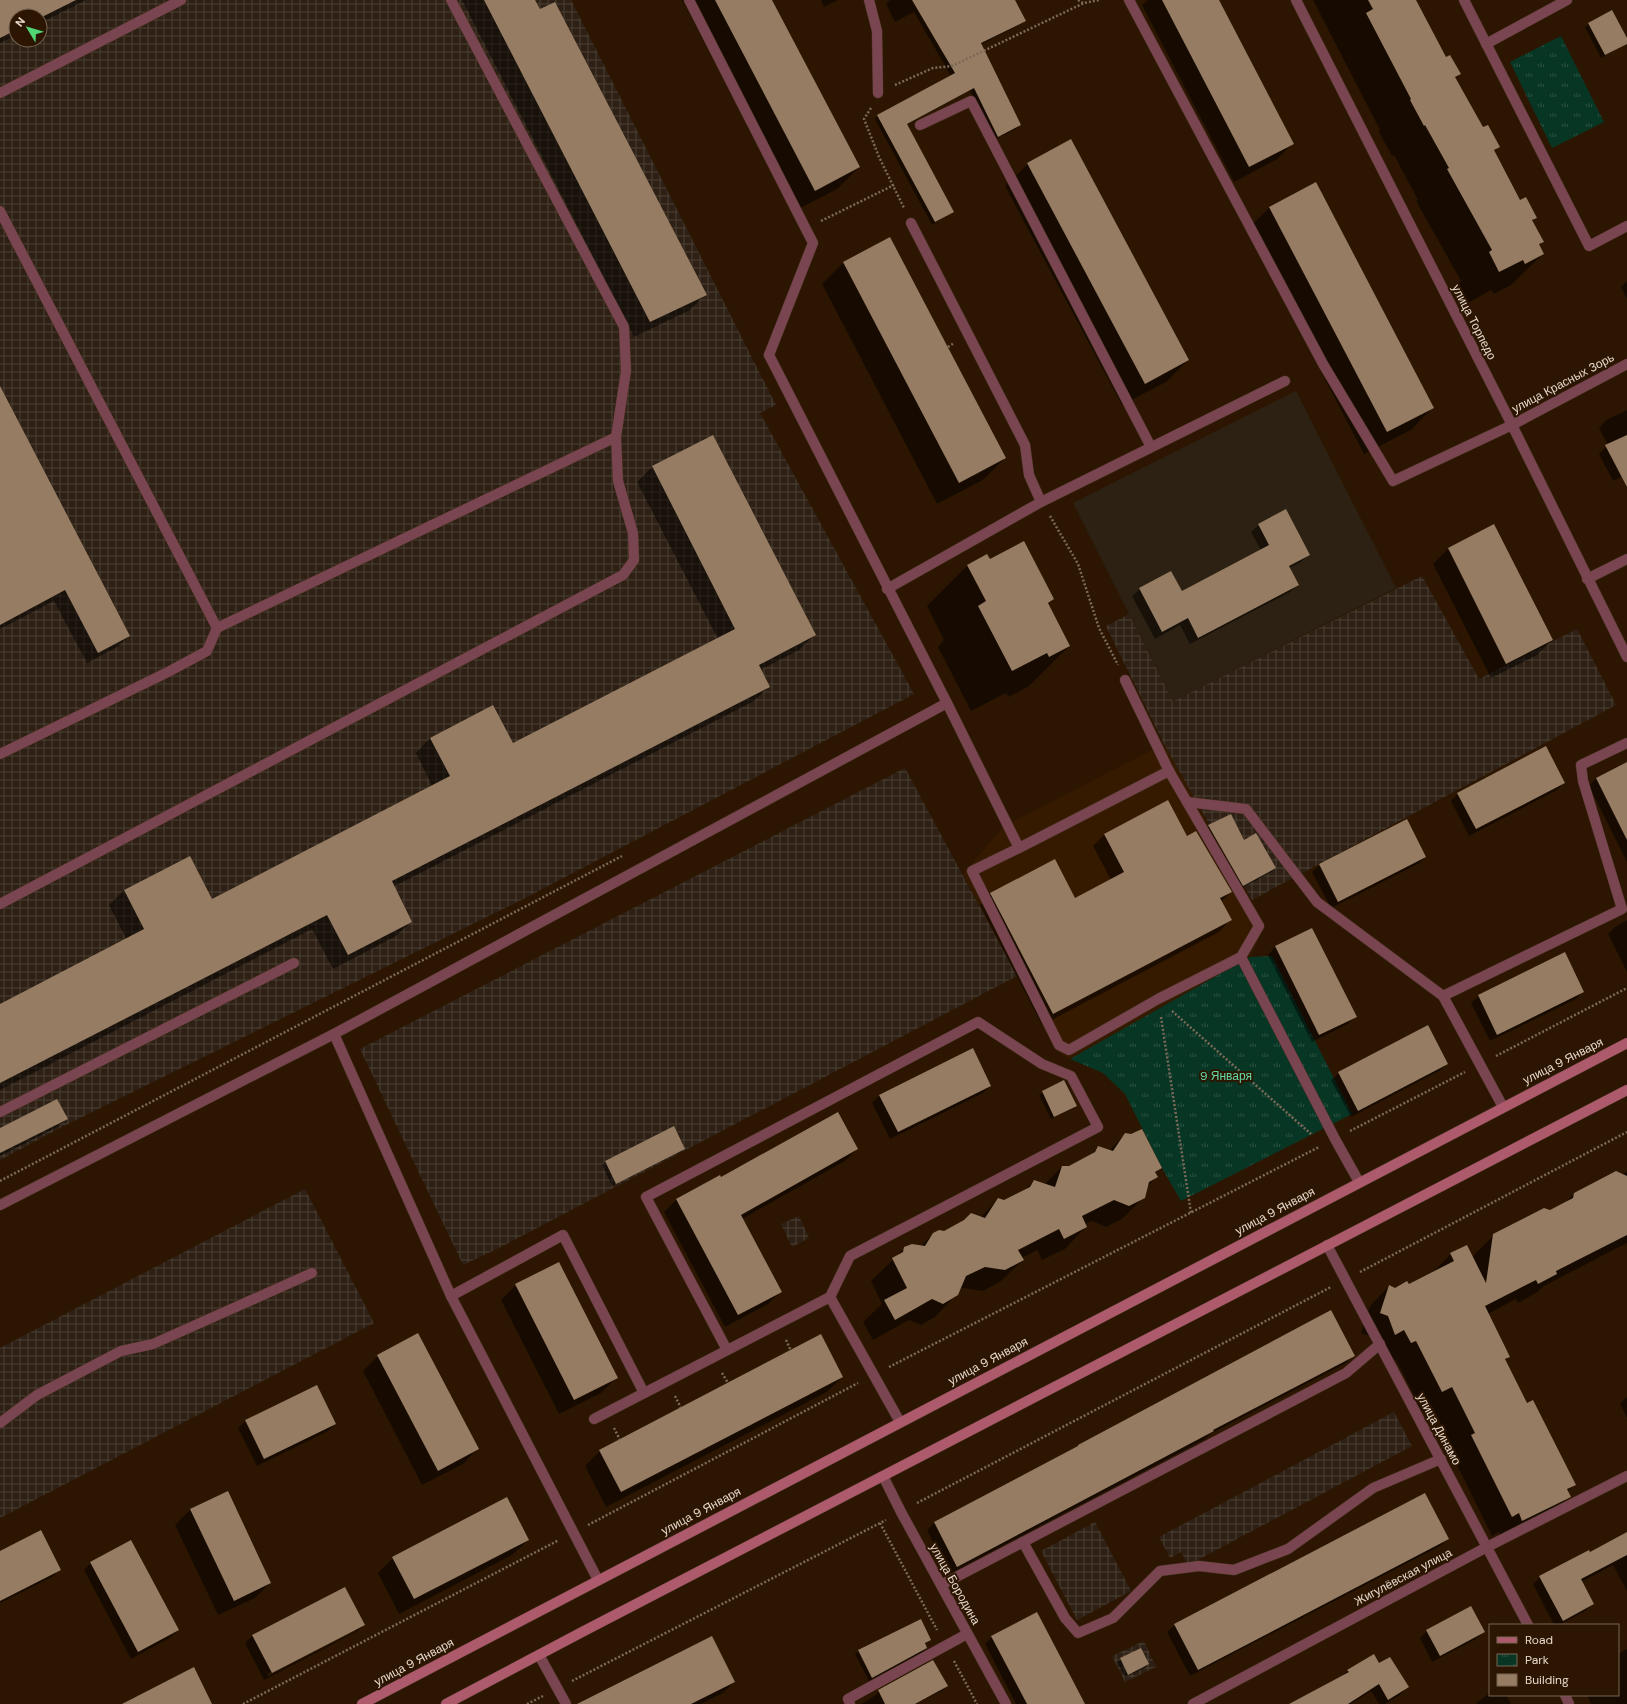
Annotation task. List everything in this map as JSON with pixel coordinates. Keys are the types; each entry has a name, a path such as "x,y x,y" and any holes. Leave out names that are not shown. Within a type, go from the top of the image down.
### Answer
{"main road":[{"name":"улица 9 Января","path":"362,1704 1503,1106 1627,1043"},
{"path":"446,1704 1627,1090"}],"street":[{"path":"0,93 181,0"},
{"path":"0,904 623,575 634,560 632,533 618,481 616,437 626,371 624,327 451,0"},
{"path":"690,0 813,243 769,355 947,703 1019,848"},
{"path":"869,0 877,31 878,94"},
{"name":"улица Красных Зорь","path":"1129,0 1323,364 1392,481 1512,425 1627,364"},
{"name":"улица Торпедо","path":"1296,0 1512,425 1627,658"},
{"path":"1464,0 1589,246 1627,226"},
{"path":"1486,44 1567,0"},
{"path":"920,125 971,101 1151,447"},
{"path":"0,211 217,628"},
{"path":"911,224 1025,445 1029,475 1041,502"},
{"path":"887,588 1041,502 1285,381"},
{"path":"0,754 168,672 207,651 217,628 616,437"},
{"path":"1587,579 1627,559"},
{"path":"1125,680 1169,771 1259,926 1241,956 1158,999 1069,1050 1059,1046 972,871 1169,771"},
{"path":"0,1205 334,1034 947,703"},
{"path":"1443,996 1622,909 1583,781 1581,765 1627,743"},
{"path":"1187,802 1246,809 1317,902 1443,996 1503,1106"},
{"path":"1241,956 1335,1139 1359,1182"},
{"path":"0,1112 294,963"},
{"path":"594,1419 830,1297 850,1256 1098,1127 1071,1076 1042,1064 978,1022 646,1197 727,1350"},
{"path":"334,1034 451,1296 598,1580"},
{"path":"451,1296 563,1235 644,1393"},
{"name":"улица Динамо","path":"1328,1245 1345,1280 1527,1624"},
{"path":"0,1423 37,1395 121,1351 153,1344 312,1273"},
{"path":"830,1297 900,1422"},
{"path":"941,1585 1346,1373 1380,1344"},
{"path":"1023,1542 1065,1618 1078,1633 1113,1618 1160,1571 1199,1566 1234,1570 1288,1549 1373,1488 1440,1459"},
{"name":"улица Бородина","path":"883,1476 901,1512 1006,1704"},
{"name":"Жигулёвская улица","path":"1193,1704 1627,1476"},
{"path":"850,1704 848,1699 967,1634"},
{"path":"539,1655 566,1704"}],"path":[{"path":"1078,0 1084,3"},
{"path":"911,224 894,185 879,156 864,119 878,94 933,68 952,66 1084,3 1099,0"},
{"path":"805,228 894,185"},
{"path":"1041,502 1078,564 1099,628 1125,680"},
{"path":"0,1181 629,853"},
{"path":"874,1375 1627,988"},
{"path":"1158,999 1324,1144"},
{"path":"1158,999 1191,1213"},
{"path":"527,1704 880,1523 1627,1132"},
{"path":"880,1523 977,1704"}],"shaded area":[{"path":"0,0 571,0 776,405 760,413 914,694 527,897 60,1128 0,1160"},
{"path":"1296,391 1396,588 1173,701 1073,503"},
{"path":"1422,576 1479,679 1577,629 1616,705 1252,900 1164,744 1106,626 1129,614 1173,701"},
{"path":"1164,744 1265,925 1250,957 1070,1059 1056,1051 963,874 1004,826"},
{"path":"905,768 1017,976 497,1249 463,1265 360,1049"},
{"path":"305,1189 374,1323 0,1518 0,1348"},
{"path":"799,1216 809,1238 792,1247 781,1224"},
{"path":"1394,1412 1412,1446 1188,1565 1181,1552 1170,1558 1159,1537"},
{"path":"1095,1522 1131,1591 1077,1620 1041,1551"},
{"path":"1144,1641 1156,1667 1125,1682 1112,1656"}],"green space":[{"path":"1561,36 1604,122 1552,148 1510,62"},
{"name":"9 Января","path":"1272,956 1352,1114 1181,1201 1162,1168 1125,1094 1103,1073 1070,1059 1250,957"}],"building":[{"path":"0,0 76,0 48,14 48,8 8,8 8,34 0,38"},
{"path":"484,0 535,0 540,9 555,2 707,295 650,322"},
{"path":"715,0 772,0 860,167 815,191"},
{"path":"912,0 1015,0 1026,21 981,43 1021,125 998,137 974,88 907,124 954,212 935,222 877,115 955,73"},
{"path":"1162,0 1219,0 1294,144 1249,167"},
{"path":"1368,0 1416,0 1446,57 1450,55 1461,74 1455,77 1483,127 1488,125 1500,147 1494,150 1520,200 1526,197 1537,218 1532,220 1544,242 1539,244 1544,254 1525,264 1523,260 1499,272 1489,252 1492,250 1447,169 1449,168 1410,100 1411,99 1366,13 1373,9"},
{"path":"1612,10 1627,38 1627,44 1605,55 1588,23"},
{"path":"1071,139 1189,360 1145,384 1027,163"},
{"path":"1316,182 1434,408 1387,432 1269,207"},
{"path":"890,237 1006,458 959,483 843,262"},
{"path":"0,386 130,636 98,653 65,590 0,625"},
{"path":"713,435 816,635 759,665 770,687 392,881 412,922 348,955 327,915 0,1083 0,1004 144,929 124,890 190,856 212,899 450,776 430,738 493,705 513,743 735,629 652,466"},
{"path":"1627,435 1627,487 1605,445"},
{"path":"1286,509 1310,555 1289,566 1299,585 1198,638 1188,618 1162,632 1139,588 1171,571 1182,591 1269,545 1258,524"},
{"path":"1494,524 1553,640 1506,664 1448,548"},
{"path":"1024,541 1054,599 1048,603 1070,646 1049,657 1047,653 1012,671 978,606 986,601 967,565 987,554 990,559"},
{"path":"1546,746 1565,783 1476,829 1457,793"},
{"path":"1627,762 1627,840 1596,778"},
{"path":"1168,800 1187,836 1196,831 1232,892 1220,898 1232,920 1053,1014 990,893 1055,859 1075,898 1124,872 1104,834"},
{"path":"1231,814 1244,840 1256,833 1276,868 1243,886 1208,825"},
{"path":"1407,819 1426,857 1338,902 1319,864"},
{"path":"1312,928 1357,1017 1319,1035 1275,946"},
{"path":"1565,952 1584,992 1497,1035 1478,995"},
{"path":"1428,1025 1448,1064 1358,1111 1338,1072"},
{"path":"973,1048 991,1086 898,1132 879,1095"},
{"path":"1064,1080 1077,1106 1054,1117 1042,1091"},
{"path":"57,1099 68,1119 0,1153 0,1128"},
{"path":"838,1112 858,1149 741,1215 782,1292 738,1315 676,1199 720,1175 721,1177"},
{"path":"674,1126 685,1149 616,1184 605,1161"},
{"path":"1142,1129 1162,1168 1155,1172 1158,1177 1149,1182 1145,1198 1129,1206 1114,1200 1082,1216 1087,1227 1064,1239 1059,1229 1018,1250 1024,1260 1005,1270 985,1267 966,1276 958,1295 943,1304 932,1299 895,1320 884,1300 907,1288 892,1258 903,1252 904,1247 912,1244 925,1246 933,1233 939,1230 944,1231 964,1220 971,1213 985,1218 998,1198 1004,1200 1030,1187 1034,1180 1055,1187 1062,1166 1069,1166 1095,1152 1098,1146 1113,1151 1125,1133 1131,1134"},
{"path":"1616,1171 1627,1176 1627,1235 1556,1271 1557,1274 1538,1284 1536,1280 1485,1306 1510,1357 1505,1359 1527,1403 1533,1400 1576,1485 1567,1489 1571,1497 1522,1521 1519,1513 1512,1517 1471,1435 1475,1433 1452,1387 1442,1392 1416,1341 1411,1343 1404,1330 1395,1335 1388,1316 1380,1313 1389,1285 1395,1288 1407,1281 1409,1284 1454,1261 1450,1253 1467,1245 1486,1283 1493,1234 1544,1208 1550,1210 1573,1198 1574,1193"},
{"path":"559,1262 618,1378 574,1400 515,1284"},
{"path":"1331,1310 1355,1356 957,1567 934,1522"},
{"path":"418,1333 479,1449 438,1471 377,1355"},
{"path":"821,1334 843,1377 621,1492 599,1450"},
{"path":"317,1385 336,1424 264,1459 245,1420"},
{"path":"228,1491 271,1583 234,1601 190,1509"},
{"path":"1425,1493 1449,1539 1198,1670 1174,1624"},
{"path":"507,1497 529,1540 414,1599 392,1557"},
{"path":"41,1530 61,1570 0,1601 0,1551"},
{"path":"1627,1532 1627,1555 1581,1579 1594,1604 1563,1621 1539,1576 1589,1550 1590,1552"},
{"path":"131,1540 179,1630 138,1652 90,1562"},
{"path":"345,1587 365,1625 272,1673 252,1635"},
{"path":"1471,1606 1485,1632 1440,1656 1426,1630"},
{"path":"1037,1612 1085,1704 1027,1704 991,1636"},
{"path":"921,1619 931,1640 925,1643 927,1648 872,1678 858,1650"},
{"path":"712,1636 735,1682 691,1704 577,1704"},
{"path":"1141,1648 1149,1664 1128,1675 1120,1658"},
{"path":"1374,1654 1379,1663 1390,1657 1409,1687 1388,1700 1379,1684 1348,1704 1289,1704 1349,1672 1347,1670"},
{"path":"933,1660 948,1686 915,1704 885,1704 878,1690"},
{"path":"194,1667 212,1704 122,1704"}]}
